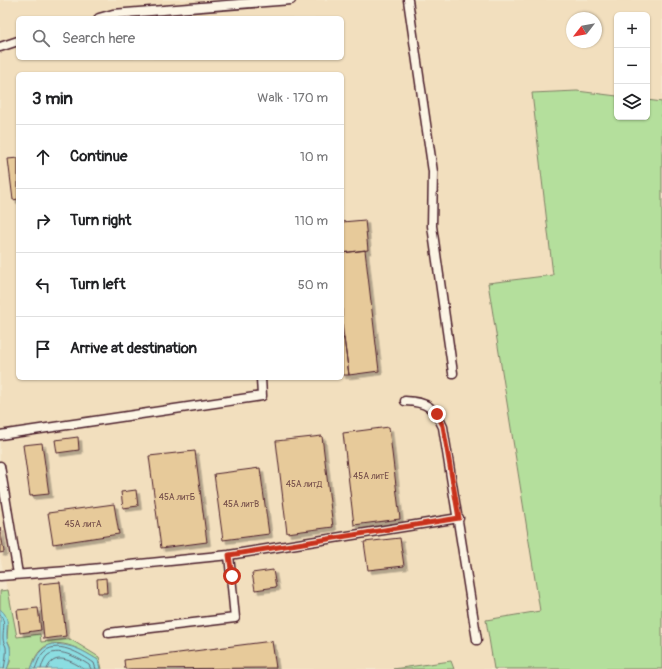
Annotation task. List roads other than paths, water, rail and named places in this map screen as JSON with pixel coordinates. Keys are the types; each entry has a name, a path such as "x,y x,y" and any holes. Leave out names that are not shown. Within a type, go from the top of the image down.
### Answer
{"lane":[{"path":"106,16 113,14 291,0"},
{"path":"408,0 433,172 432,226 453,373"},
{"path":"0,47 16,42"},
{"path":"0,435 262,396 261,380"},
{"path":"405,401 428,405 437,414 443,426 459,518 476,640"},
{"path":"0,466 18,574"},
{"path":"0,576 81,570 229,555 459,518"},
{"path":"109,633 235,618 229,555"}],"water":[{"path":"0,609 7,619 7,639 10,647 10,661 7,669 0,669"},
{"path":"52,644 66,645 86,653 98,660 100,669 31,669 36,657 41,651"}]}
